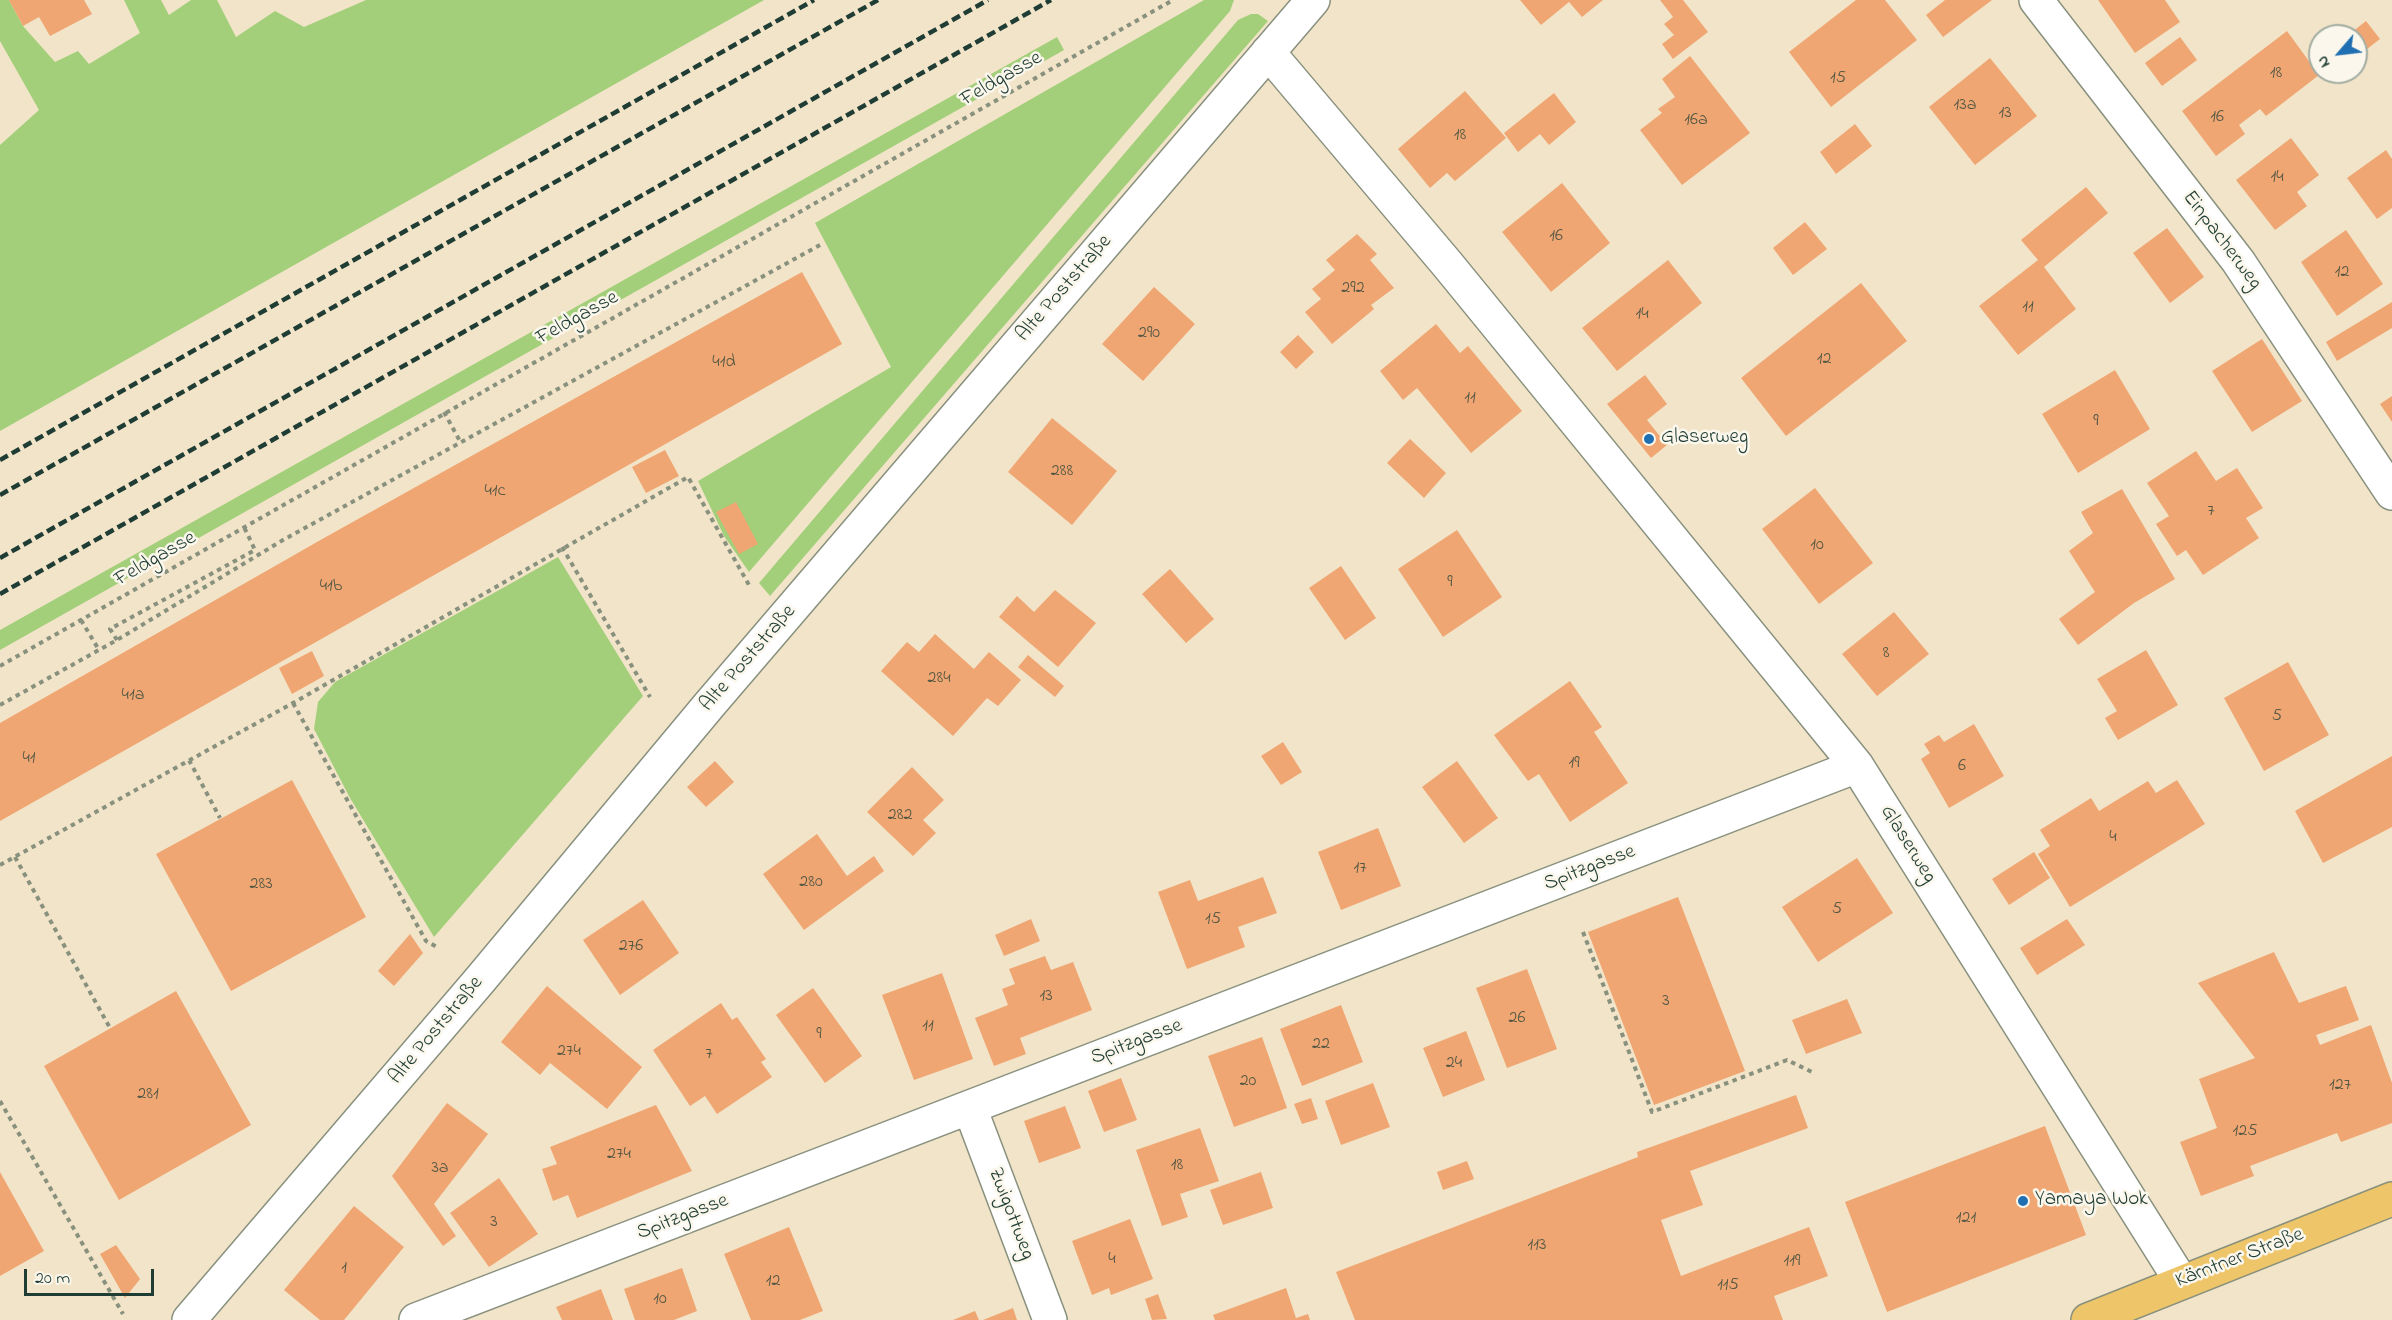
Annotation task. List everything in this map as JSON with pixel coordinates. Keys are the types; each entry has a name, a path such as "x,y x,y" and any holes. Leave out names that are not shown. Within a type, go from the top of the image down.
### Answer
{"main road":[{"name":"Kärntner Straße","path":"2088,1320 2124,1314 2181,1281 2392,1199"}],"street":[{"name":"Alte Poststraße","path":"189,1320 480,980 710,704 1313,0"},
{"name":"Einpacherweg","path":"2036,0 2238,261 2392,493"},
{"name":"Glaserweg","path":"1268,52 1470,292 1857,766 2181,1281"},
{"name":"Spitzgasse","path":"416,1320 1857,766"},
{"name":"Zwigottweg","path":"970,1108 1050,1320"}],"path":[{"name":"Feldgasse","path":"0,666 1173,0"},
{"path":"0,705 117,640 283,540 820,245"},
{"path":"444,412 461,443"},
{"path":"0,865 293,703 687,477 749,585"},
{"path":"117,640 110,629 255,550 244,527"},
{"path":"562,547 650,697"},
{"path":"81,620 99,650"},
{"path":"293,703 426,941 437,947"},
{"path":"189,760 220,818"},
{"path":"15,857 110,1028"},
{"path":"1583,932 1652,1112 1787,1060 1812,1072"},
{"path":"0,1101 123,1314"}],"green space":[{"path":"0,0 9,0 23,26 55,62 78,51 89,64 140,33 124,0 161,0 169,15 191,0 217,0 236,37 275,11 304,27 366,0 764,0 0,431 0,145 39,110 0,41"},
{"path":"1204,0 1234,0 1230,11 749,572 724,536 698,481 891,367 815,223"},
{"path":"1251,14 1258,14 1268,21 770,596 759,583 1238,20"},
{"path":"1057,37 1064,50 0,650 0,630"},
{"path":"558,557 643,696 434,937 350,798 314,729 318,702 335,682"}],"building":[{"path":"9,0 84,0 92,14 50,36 39,17 23,26"},
{"path":"1520,0 1603,0 1582,17 1569,2 1541,25"},
{"path":"1660,0 1683,0 1708,32 1673,59 1662,44 1674,35 1664,24 1673,17"},
{"path":"1856,0 1885,0 1917,40 1831,107 1789,52"},
{"path":"1945,0 1992,0 1943,37 1926,15"},
{"path":"2098,0 2165,0 2180,22 2135,53"},
{"path":"2366,21 2380,39 2368,48 2368,24 2362,24"},
{"path":"2287,31 2308,60 2308,84 2266,116 2260,109 2239,125 2245,134 2216,156 2182,111"},
{"path":"2180,37 2197,60 2162,86 2145,63"},
{"path":"1690,56 1750,133 1682,185 1640,130 1662,113 1658,109 1675,97 1662,79"},
{"path":"1990,58 2037,116 1975,165 1929,107"},
{"path":"1465,91 1506,138 1455,181 1447,173 1430,188 1398,149"},
{"path":"1554,93 1576,122 1549,145 1540,134 1518,152 1504,133"},
{"path":"1855,124 1872,146 1836,174 1820,152"},
{"path":"2291,138 2319,175 2297,192 2307,206 2275,230 2236,180"},
{"path":"2386,150 2392,159 2392,208 2377,219 2347,178"},
{"path":"1562,183 1610,243 1551,292 1502,232"},
{"path":"2086,187 2108,213 2044,267 2076,309 2018,355 1979,306 2038,260 2021,240"},
{"path":"1805,222 1827,249 1793,275 1773,248"},
{"path":"2167,228 2204,277 2170,303 2133,253"},
{"path":"2346,230 2383,284 2337,316 2301,262"},
{"path":"1357,234 1377,254 1370,260 1394,288 1371,305 1374,309 1332,344 1305,312 1321,299 1312,289 1335,270 1326,260"},
{"path":"1668,260 1702,303 1617,371 1582,328"},
{"path":"802,272 842,344 0,821 0,723 324,538"},
{"path":"1861,283 1907,341 1786,436 1741,378"},
{"path":"1154,287 1195,324 1143,381 1102,344"},
{"path":"2392,302 2392,328 2337,361 2326,342"},
{"path":"1436,324 1460,353 1468,346 1522,411 1471,453 1417,388 1403,400 1380,371"},
{"path":"1298,335 1314,352 1296,369 1280,352"},
{"path":"2262,339 2302,401 2252,432 2212,371"},
{"path":"2115,370 2150,429 2078,473 2042,414"},
{"path":"1645,375 1667,404 1647,420 1667,445 1651,458 1607,404"},
{"path":"2392,396 2392,422 2380,404"},
{"path":"1052,418 1117,471 1072,525 1008,472"},
{"path":"1410,439 1446,473 1424,498 1387,463"},
{"path":"665,450 679,476 646,493 632,467"},
{"path":"2196,451 2216,481 2237,468 2263,508 2246,518 2259,538 2203,575 2186,550 2177,556 2156,524 2169,516 2147,483"},
{"path":"1815,488 1873,563 1819,604 1762,529"},
{"path":"2122,489 2175,579 2134,603 2078,645 2059,619 2095,592 2069,551 2093,533 2081,512"},
{"path":"736,502 758,544 739,554 716,512"},
{"path":"1457,530 1502,597 1443,637 1398,569"},
{"path":"1341,566 1376,618 1345,640 1309,588"},
{"path":"1170,569 1214,619 1186,643 1142,594"},
{"path":"1055,590 1096,623 1058,667 999,617 1017,596 1034,612"},
{"path":"1894,612 1929,654 1877,696 1842,654"},
{"path":"935,634 974,669 989,652 1021,680 998,706 987,698 953,736 881,671 907,642 919,652"},
{"path":"2146,650 2178,705 2118,740 2105,718 2117,711 2097,679"},
{"path":"312,651 324,676 292,694 279,668"},
{"path":"1028,655 1064,686 1055,697 1018,667"},
{"path":"2288,662 2329,735 2264,771 2224,698"},
{"path":"1570,681 1602,727 1594,732 1628,783 1570,822 1539,774 1528,781 1494,735"},
{"path":"1974,724 2004,776 1949,808 1921,759 1930,753 1924,744 1939,735 1944,742"},
{"path":"1283,742 1302,772 1281,785 1261,756"},
{"path":"2392,756 2392,827 2323,863 2295,811"},
{"path":"715,761 734,782 706,807 687,787"},
{"path":"1457,761 1498,818 1464,843 1422,787"},
{"path":"912,767 944,800 923,820 936,833 913,856 867,812"},
{"path":"292,780 366,917 231,991 156,854"},
{"path":"2177,780 2205,824 2070,907 2038,854 2050,846 2040,830 2091,798 2099,811 2148,781 2156,793"},
{"path":"1378,828 1401,886 1341,910 1318,852"},
{"path":"817,834 847,876 874,856 884,871 804,930 763,874"},
{"path":"2034,852 2050,878 2009,905 1992,879"},
{"path":"1857,858 1893,913 1818,962 1782,907"},
{"path":"1263,877 1277,913 1238,927 1245,947 1187,969 1158,892 1190,880 1198,901"},
{"path":"1678,897 1745,1071 1654,1105 1588,932"},
{"path":"643,900 679,953 620,995 583,940"},
{"path":"1031,919 1040,941 1004,956 995,935"},
{"path":"2067,919 2085,945 2037,975 2020,948"},
{"path":"410,934 423,953 394,986 378,971"},
{"path":"2274,952 2299,1003 2346,986 2359,1020 2316,1035 2320,1045 2371,1025 2392,1083 2392,1123 2341,1142 2337,1133 2250,1166 2254,1176 2201,1196 2180,1142 2217,1128 2199,1079 2255,1058 2198,983"},
{"path":"1045,956 1051,970 1073,962 1092,1010 1020,1038 1026,1054 994,1066 975,1018 1008,1005 1002,989 1015,984 1009,969"},
{"path":"1527,969 1557,1049 1507,1068 1476,988"},
{"path":"942,973 973,1059 914,1080 882,995"},
{"path":"547,986 642,1067 607,1109 550,1063 540,1075 501,1042"},
{"path":"813,988 862,1056 825,1083 776,1015"},
{"path":"176,991 251,1125 119,1200 44,1066"},
{"path":"1847,999 1862,1033 1806,1054 1792,1020"},
{"path":"721,1003 732,1020 737,1017 766,1059 761,1062 772,1077 717,1114 705,1096 690,1106 653,1050"},
{"path":"1341,1005 1363,1062 1302,1086 1280,1029"},
{"path":"1466,1031 1485,1080 1443,1097 1423,1048"},
{"path":"1262,1037 1287,1108 1234,1127 1208,1056"},
{"path":"1121,1078 1137,1120 1104,1132 1088,1091"},
{"path":"1373,1083 1390,1127 1341,1145 1325,1101"},
{"path":"1796,1095 1808,1128 1690,1171 1703,1205 1661,1220 1681,1276 1809,1227 1828,1276 1774,1296 1783,1320 1355,1320 1336,1272 1638,1157 1637,1152"},
{"path":"1311,1098 1318,1119 1302,1124 1294,1104"},
{"path":"447,1103 488,1134 434,1204 456,1236 443,1246 392,1176"},
{"path":"656,1105 692,1171 577,1218 568,1195 553,1201 542,1169 557,1164 550,1147"},
{"path":"1065,1106 1081,1148 1039,1163 1024,1121"},
{"path":"2045,1126 2086,1235 1887,1312 1845,1202"},
{"path":"1200,1128 1219,1181 1180,1194 1188,1217 1162,1226 1136,1150"},
{"path":"1467,1161 1474,1179 1443,1190 1437,1172"},
{"path":"0,1172 44,1251 0,1276"},
{"path":"1261,1172 1273,1208 1223,1225 1210,1190"},
{"path":"499,1178 538,1234 489,1267 450,1213"},
{"path":"354,1206 404,1247 344,1320 320,1320 284,1290"},
{"path":"1130,1219 1153,1279 1111,1295 1109,1288 1092,1295 1072,1241"},
{"path":"789,1227 823,1311 800,1320 751,1320 724,1254"},
{"path":"116,1245 140,1279 125,1298 100,1254"},
{"path":"682,1268 697,1311 674,1320 635,1320 624,1289"},
{"path":"1286,1288 1296,1318 1308,1314 1310,1320 1215,1320 1213,1315"},
{"path":"601,1289 613,1320 562,1320 556,1307"},
{"path":"1158,1294 1167,1319 1152,1320 1145,1299"},
{"path":"1013,1308 1017,1320 983,1320"},
{"path":"975,1311 979,1320 953,1320"}],"railway":[{"path":"0,460 814,0"},
{"path":"0,495 878,0"},
{"path":"0,558 988,0"},
{"path":"0,594 1051,0"}],"place":[{"name":"Glaserweg","path":"1649,439"},
{"name":"Yamaya Wok","path":"2023,1201"}]}
